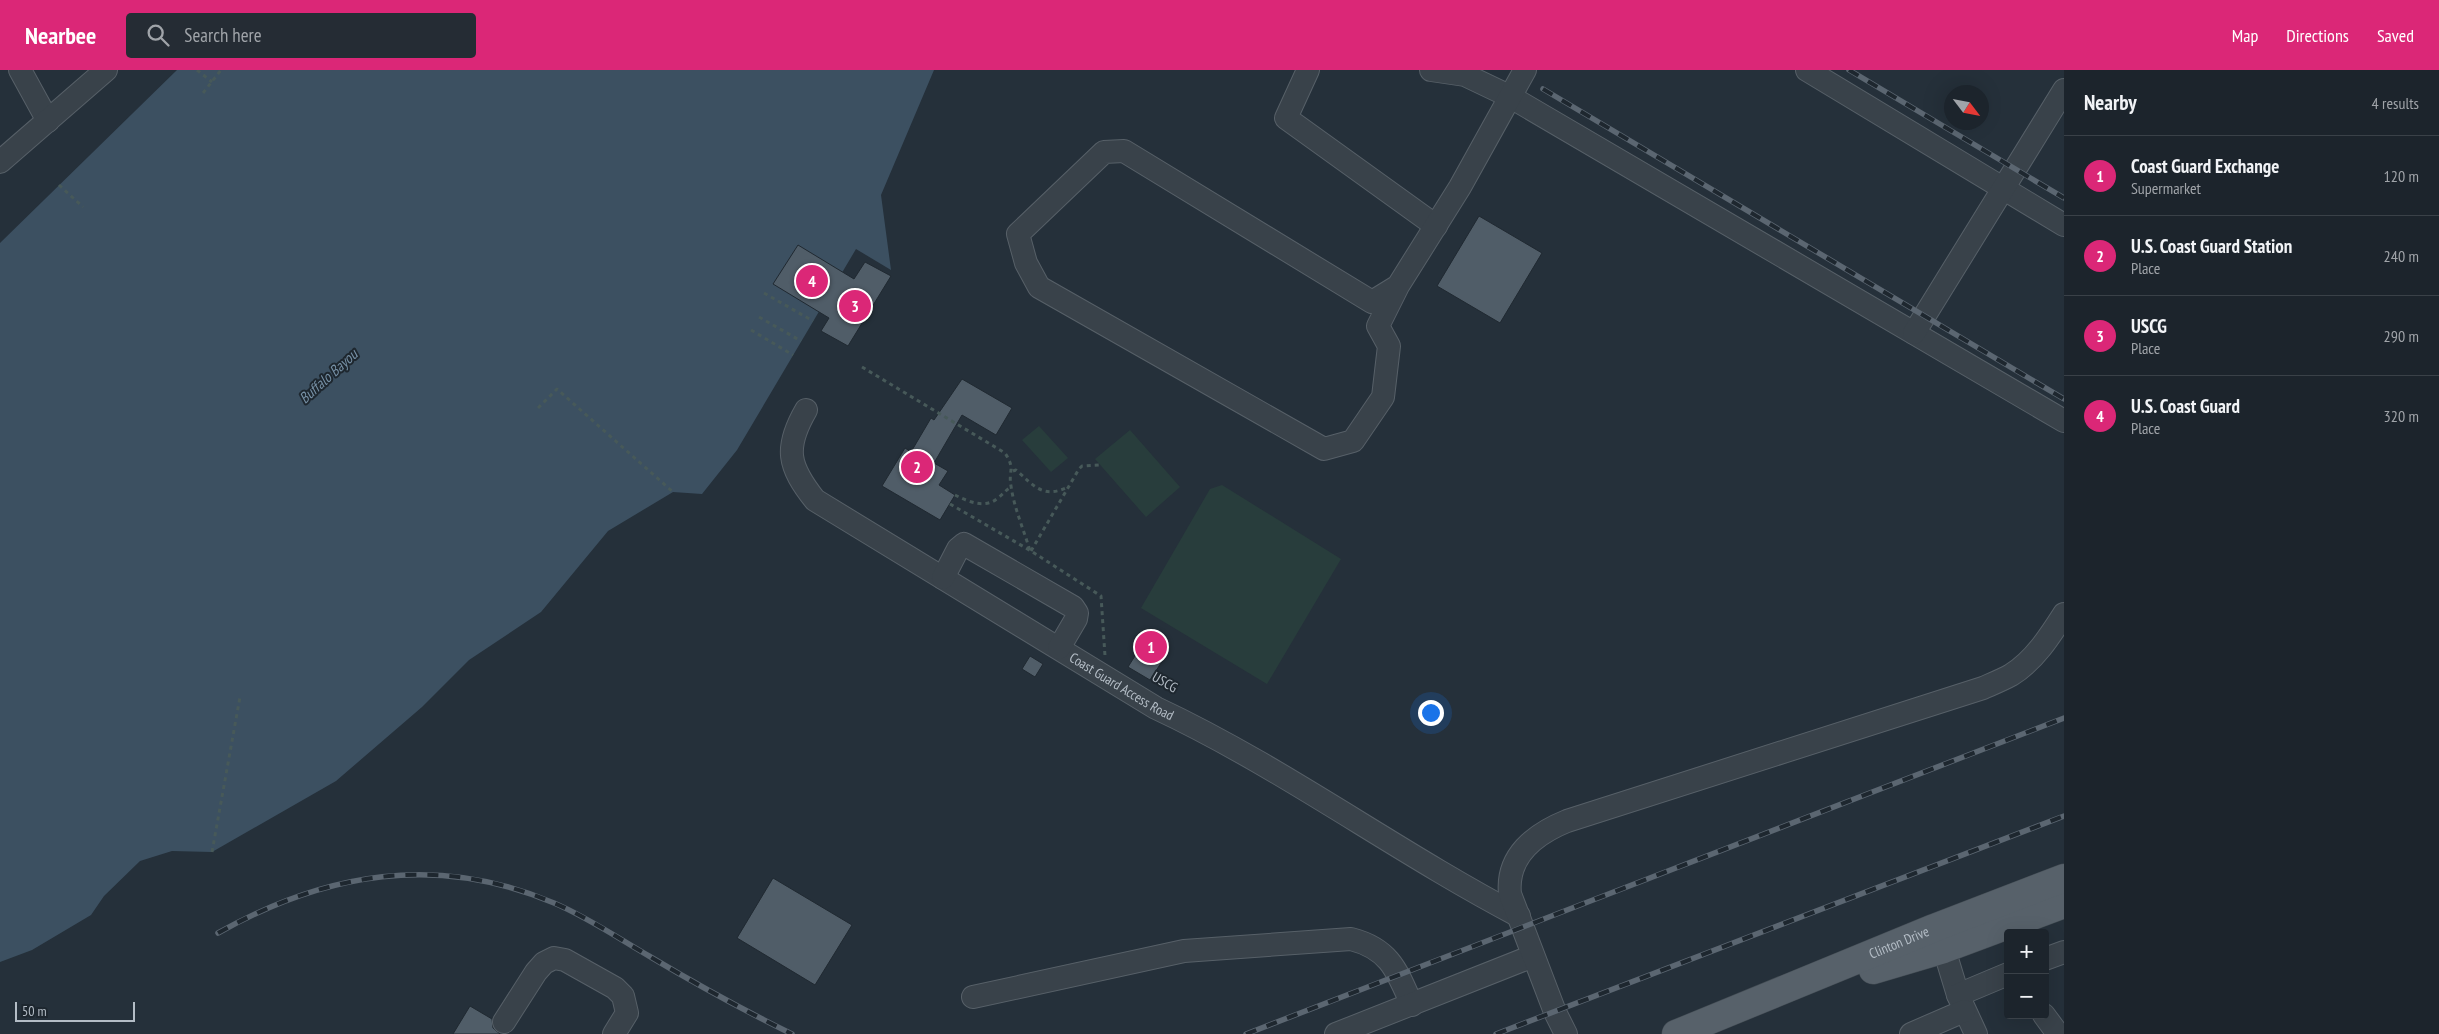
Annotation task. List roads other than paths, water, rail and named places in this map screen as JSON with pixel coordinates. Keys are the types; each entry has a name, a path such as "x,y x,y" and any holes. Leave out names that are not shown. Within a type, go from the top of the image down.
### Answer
{"main road":[{"name":"Clinton Drive","path":"1687,1032 1934,928 2064,878"},
{"name":"Clinton Drive","path":"1735,1011 1944,949 2064,904"}],"street":[{"path":"20,70 48,121"},
{"path":"0,162 106,70"},
{"path":"1308,70 1286,118 1436,226"},
{"path":"1431,70 1461,73 1509,96 2064,421"},
{"path":"1398,286 1372,302 1124,151 1104,152 1018,234 1026,263 1039,287 1324,449 1353,441 1383,397 1388,346 1378,326 1398,286 1460,187 1524,70"},
{"path":"1807,70 2064,225"},
{"path":"1914,333 2064,90"},
{"name":"Coast Guard Access Road","path":"806,410 795,430 791,458 800,481 815,500 1156,708 1213,734 1466,888 1519,916"},
{"path":"942,578 958,549 964,544 1073,607 1077,613 1076,619 1058,648"},
{"path":"1566,1034 1533,956 1510,894 1508,881 1512,868 1526,846 1548,829 1983,688 2012,675 2032,657 2051,634 2064,614"},
{"path":"973,997 1184,951 1352,939 1368,944 1387,957 1399,974 1412,1005"},
{"path":"1944,949 1961,1003 1976,1034"},
{"path":"2049,958 2064,952"},
{"path":"1336,1034 1533,956"},
{"path":"504,1022 536,972 544,963 554,958 565,960 615,988 623,996 626,1013 614,1034"},
{"path":"1911,1034 2004,976"},
{"path":"2047,1019 2058,1034"}],"water":[{"name":"Buffalo Bayou","path":"177,70 934,70 881,195 891,270 856,249 737,450 702,494 673,492 608,531 541,612 469,660 422,707 336,781 212,852 172,851 140,861 104,896 91,915 32,950 0,962 0,243"}],"railway":[{"path":"1849,70 2064,198"},
{"path":"1543,89 2064,399"},
{"path":"1246,1034 2064,718"},
{"path":"1496,1034 2064,816"},
{"path":"218,933 258,912 299,896 340,884 382,877 424,875 467,878 510,887 554,903 602,928 702,987 792,1034"}],"place":[{"name":"U.S. Coast Guard","path":"812,281"},
{"name":"USCG","path":"855,306"},
{"name":"U.S. Coast Guard Station","path":"917,467"},
{"name":"Coast Guard Exchange","path":"1151,647"}]}
